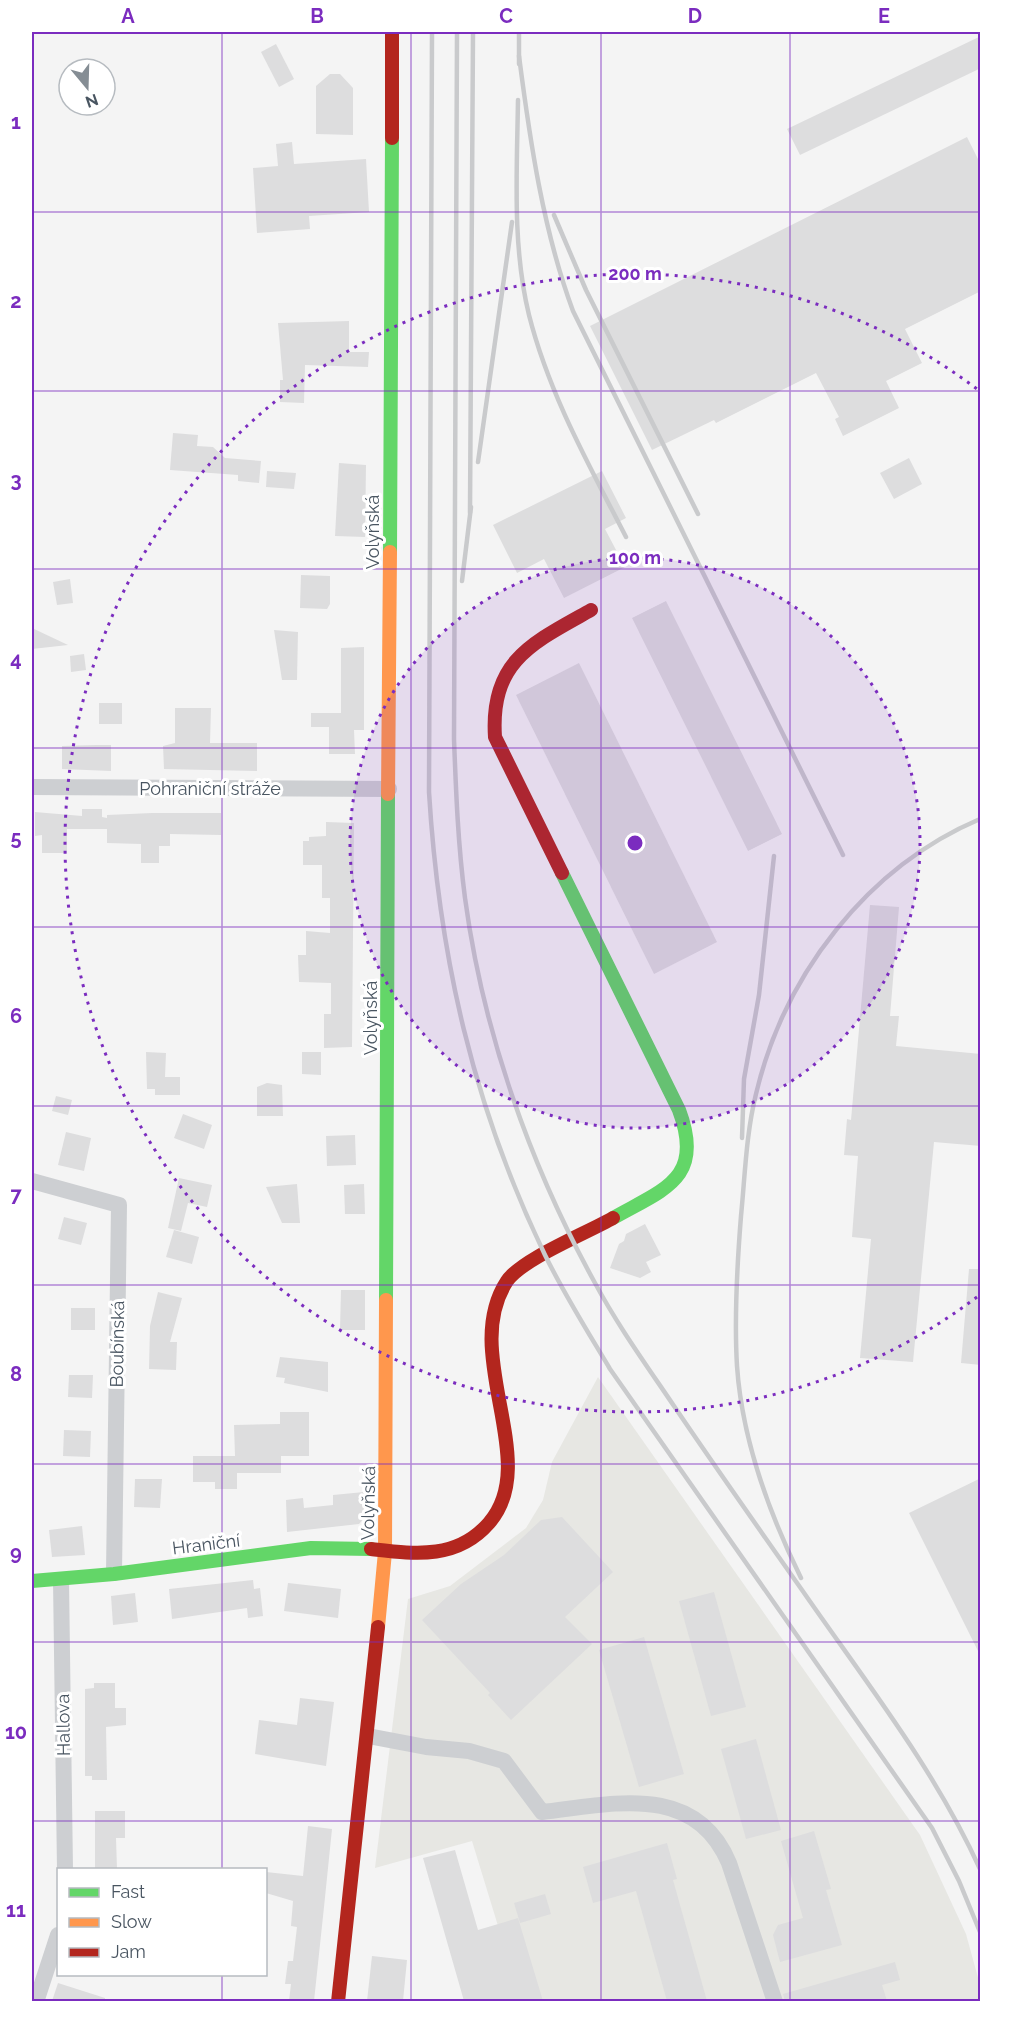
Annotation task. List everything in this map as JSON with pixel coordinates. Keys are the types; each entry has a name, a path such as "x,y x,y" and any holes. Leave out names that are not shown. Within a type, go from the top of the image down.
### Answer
{"main road":[{"name":"Volyňská","path":"338,2001 368,1736 385,1552 392,32"},
{"name":"Hraniční","path":"32,1581 61,1580 330,1546 385,1552 442,1550 461,1545 487,1529 498,1513 506,1493 507,1469 490,1329 494,1304 507,1280 521,1269 674,1182 689,1155 690,1138 679,1110 495,737 491,718 497,687 517,657 552,632 591,610"}],"street":[{"name":"Pohraniční stráže","path":"32,787 388,789"},
{"name":"Boubínská","path":"32,1181 119,1205 114,1573"},
{"name":"Hallova","path":"61,1580 64,1868"},
{"path":"368,1736 426,1747 469,1751 504,1761 542,1812 637,1803 674,1808 703,1823 721,1843 775,2001"},
{"path":"36,2001 57,1938"}],"shaded area":[{"path":"598,1377 920,1835 966,1934 980,1985 980,2001 521,2001 472,1841 375,1868 408,1599 450,1586 526,1528 543,1500 552,1462"}],"building":[{"path":"981,36 981,68 800,155 787,129"},
{"path":"276,44 294,79 279,87 261,52"},
{"path":"330,74 340,74 353,88 353,135 316,134 316,86"},
{"path":"967,137 981,165 981,291 905,329 922,363 886,381 899,408 843,436 835,419 839,417 816,373 716,423 714,420 652,450 590,326"},
{"path":"292,142 294,164 366,159 369,212 309,216 310,229 257,233 253,168 278,166 276,144"},
{"path":"349,321 349,352 369,352 368,367 305,365 304,403 280,402 280,380 283,380 278,323"},
{"path":"173,433 198,435 197,446 213,447 225,458 261,461 259,483 238,481 238,475 170,470"},
{"path":"909,458 922,484 894,499 880,473"},
{"path":"339,463 366,465 365,537 335,536"},
{"path":"267,471 296,473 294,489 266,487"},
{"path":"602,471 626,518 605,529 625,567 564,598 544,559 517,573 493,525"},
{"path":"301,575 330,576 330,604 327,609 300,608"},
{"path":"70,579 73,603 57,605 53,582"},
{"path":"666,601 782,834 748,851 632,618"},
{"path":"32,628 68,645 32,649"},
{"path":"274,630 298,632 297,680 282,680"},
{"path":"364,647 364,730 354,730 355,754 329,754 329,727 311,727 311,713 341,713 341,648"},
{"path":"84,654 86,670 71,672 70,656"},
{"path":"579,663 717,942 654,974 516,695"},
{"path":"99,703 122,703 122,724 99,724"},
{"path":"175,708 211,708 210,743 257,743 257,771 164,769 163,746 175,743"},
{"path":"111,745 111,771 62,769 62,746"},
{"path":"82,809 102,809 102,817 107,818 107,815 152,813 221,813 221,835 170,834 170,846 159,846 159,863 141,863 141,844 107,843 107,829 67,829 67,853 42,853 42,835 35,836 35,812 82,816"},
{"path":"326,822 354,823 352,1047 324,1048 324,1014 331,1014 331,983 299,982 298,955 306,955 306,931 330,933 330,898 322,898 322,865 303,865 303,841 309,841 309,837 326,836"},
{"path":"870,905 899,907 890,1016 899,1016 896,1046 981,1054 981,1146 934,1142 913,1362 860,1358 871,1239 852,1237 858,1156 844,1155 847,1119 851,1120"},
{"path":"146,1052 166,1053 165,1077 180,1077 180,1095 155,1095 155,1089 147,1089"},
{"path":"302,1052 321,1052 321,1075 302,1074"},
{"path":"267,1083 282,1085 283,1116 257,1116 257,1087"},
{"path":"56,1096 72,1100 68,1115 52,1111"},
{"path":"183,1114 212,1125 204,1149 174,1138"},
{"path":"66,1132 91,1138 84,1171 58,1165"},
{"path":"355,1135 356,1165 327,1166 326,1136"},
{"path":"179,1178 212,1185 207,1207 188,1203 181,1231 168,1228"},
{"path":"297,1184 300,1223 282,1223 266,1187"},
{"path":"364,1184 365,1214 345,1214 344,1185"},
{"path":"64,1217 87,1223 81,1245 58,1239"},
{"path":"645,1224 661,1255 646,1262 651,1272 640,1278 610,1268 619,1244 624,1241 626,1234"},
{"path":"174,1230 199,1237 192,1264 166,1257"},
{"path":"969,1269 981,1269 981,1365 961,1363"},
{"path":"341,1290 365,1290 365,1330 340,1330"},
{"path":"158,1292 182,1298 170,1342 177,1342 176,1370 149,1369 150,1326"},
{"path":"71,1308 95,1308 95,1330 71,1330"},
{"path":"280,1357 328,1362 328,1392 284,1383 285,1378 276,1377"},
{"path":"69,1375 93,1375 92,1398 68,1397"},
{"path":"280,1412 309,1412 309,1456 281,1456 281,1473 237,1473 237,1489 215,1489 215,1482 193,1482 193,1456 235,1456 234,1425 280,1424"},
{"path":"64,1430 91,1431 90,1457 63,1456"},
{"path":"981,1478 981,1657 909,1513"},
{"path":"135,1479 162,1479 160,1508 134,1507"},
{"path":"364,1492 364,1518 359,1524 287,1532 286,1500 303,1498 304,1508 333,1505 333,1495"},
{"path":"562,1517 613,1572 565,1617 592,1644 511,1720 488,1695 490,1693 422,1620 461,1584 504,1555 541,1520"},
{"path":"82,1526 85,1555 52,1557 49,1530"},
{"path":"253,1580 254,1589 260,1588 263,1616 248,1618 247,1608 172,1619 169,1589"},
{"path":"288,1583 341,1589 338,1618 284,1611"},
{"path":"714,1592 746,1707 711,1716 679,1601"},
{"path":"135,1593 138,1622 113,1625 111,1596"},
{"path":"644,1637 684,1774 639,1787 599,1650"},
{"path":"94,1683 115,1683 115,1708 126,1708 126,1725 106,1727 107,1780 92,1780 92,1776 85,1776 85,1689 94,1688"},
{"path":"300,1698 334,1702 326,1766 255,1754 259,1720 297,1725"},
{"path":"756,1739 781,1830 746,1839 721,1749"},
{"path":"95,1811 125,1811 125,1838 116,1838 117,1868 95,1868"},
{"path":"308,1826 332,1829 314,2001 289,2001 291,1984 285,1984 288,1961 293,1961 297,1927 291,1926 293,1901 267,1893 267,1872 303,1876"},
{"path":"814,1831 831,1889 826,1890 842,1945 780,1962 773,1935 778,1925 803,1918 781,1841"},
{"path":"667,1843 677,1879 673,1880 707,2001 667,2001 636,1891 593,1903 583,1867"},
{"path":"455,1850 478,1930 518,1918 543,2001 464,2001 423,1858"},
{"path":"545,1894 551,1914 520,1923 514,1903"},
{"path":"372,1956 407,1960 403,2001 367,2001"},
{"path":"895,1962 900,1980 882,1985 887,2001 785,2001 783,1994"},
{"path":"58,1983 105,1998 105,2001 52,2001"}],"railway":[{"path":"432,32 429,792 441,913 451,971 479,1086 520,1199 552,1270 585,1327 610,1369 932,1828 959,1881 980,1932"},
{"path":"457,32 454,739 459,838 465,898 473,948 497,1048 530,1145 550,1192 571,1238 604,1299 633,1346 920,1760 962,1832 980,1869"},
{"path":"470,513 473,32"},
{"path":"519,32 519,64"},
{"path":"519,56 539,185 553,249 573,311 843,855"},
{"path":"518,100 518,235 529,315 547,373 559,401 584,456 626,537"},
{"path":"554,215 586,290 698,514"},
{"path":"478,462 512,222"},
{"path":"462,581 471,507"},
{"path":"801,1578 778,1528 759,1475 745,1421 737,1366 737,1272 748,1140 756,1094 769,1050 787,1008 809,967 836,930 867,896 901,865 939,840 980,819"},
{"path":"742,1138 744,1079 759,995 774,856"}],"traffic: fast":[{"path":"390,552 392,138"},
{"path":"386,1300 388,794"},
{"path":"562,873 679,1110 686,1133 687,1152 683,1167 675,1179 648,1199 613,1218"},
{"path":"32,1581 114,1574 311,1548 371,1549"}],"traffic: slow":[{"path":"388,794 390,552"},
{"path":"378,1627 385,1552 386,1300"}],"traffic: jam":[{"path":"392,32 392,138"},
{"path":"562,873 495,737 495,711 500,690 508,672 519,657 550,633 591,610"},
{"path":"371,1549 419,1553 449,1549 477,1535 489,1523 503,1498 508,1469 506,1438 494,1373 492,1341 495,1310 507,1281 526,1264 613,1218"},
{"path":"338,2002 378,1627"}]}
